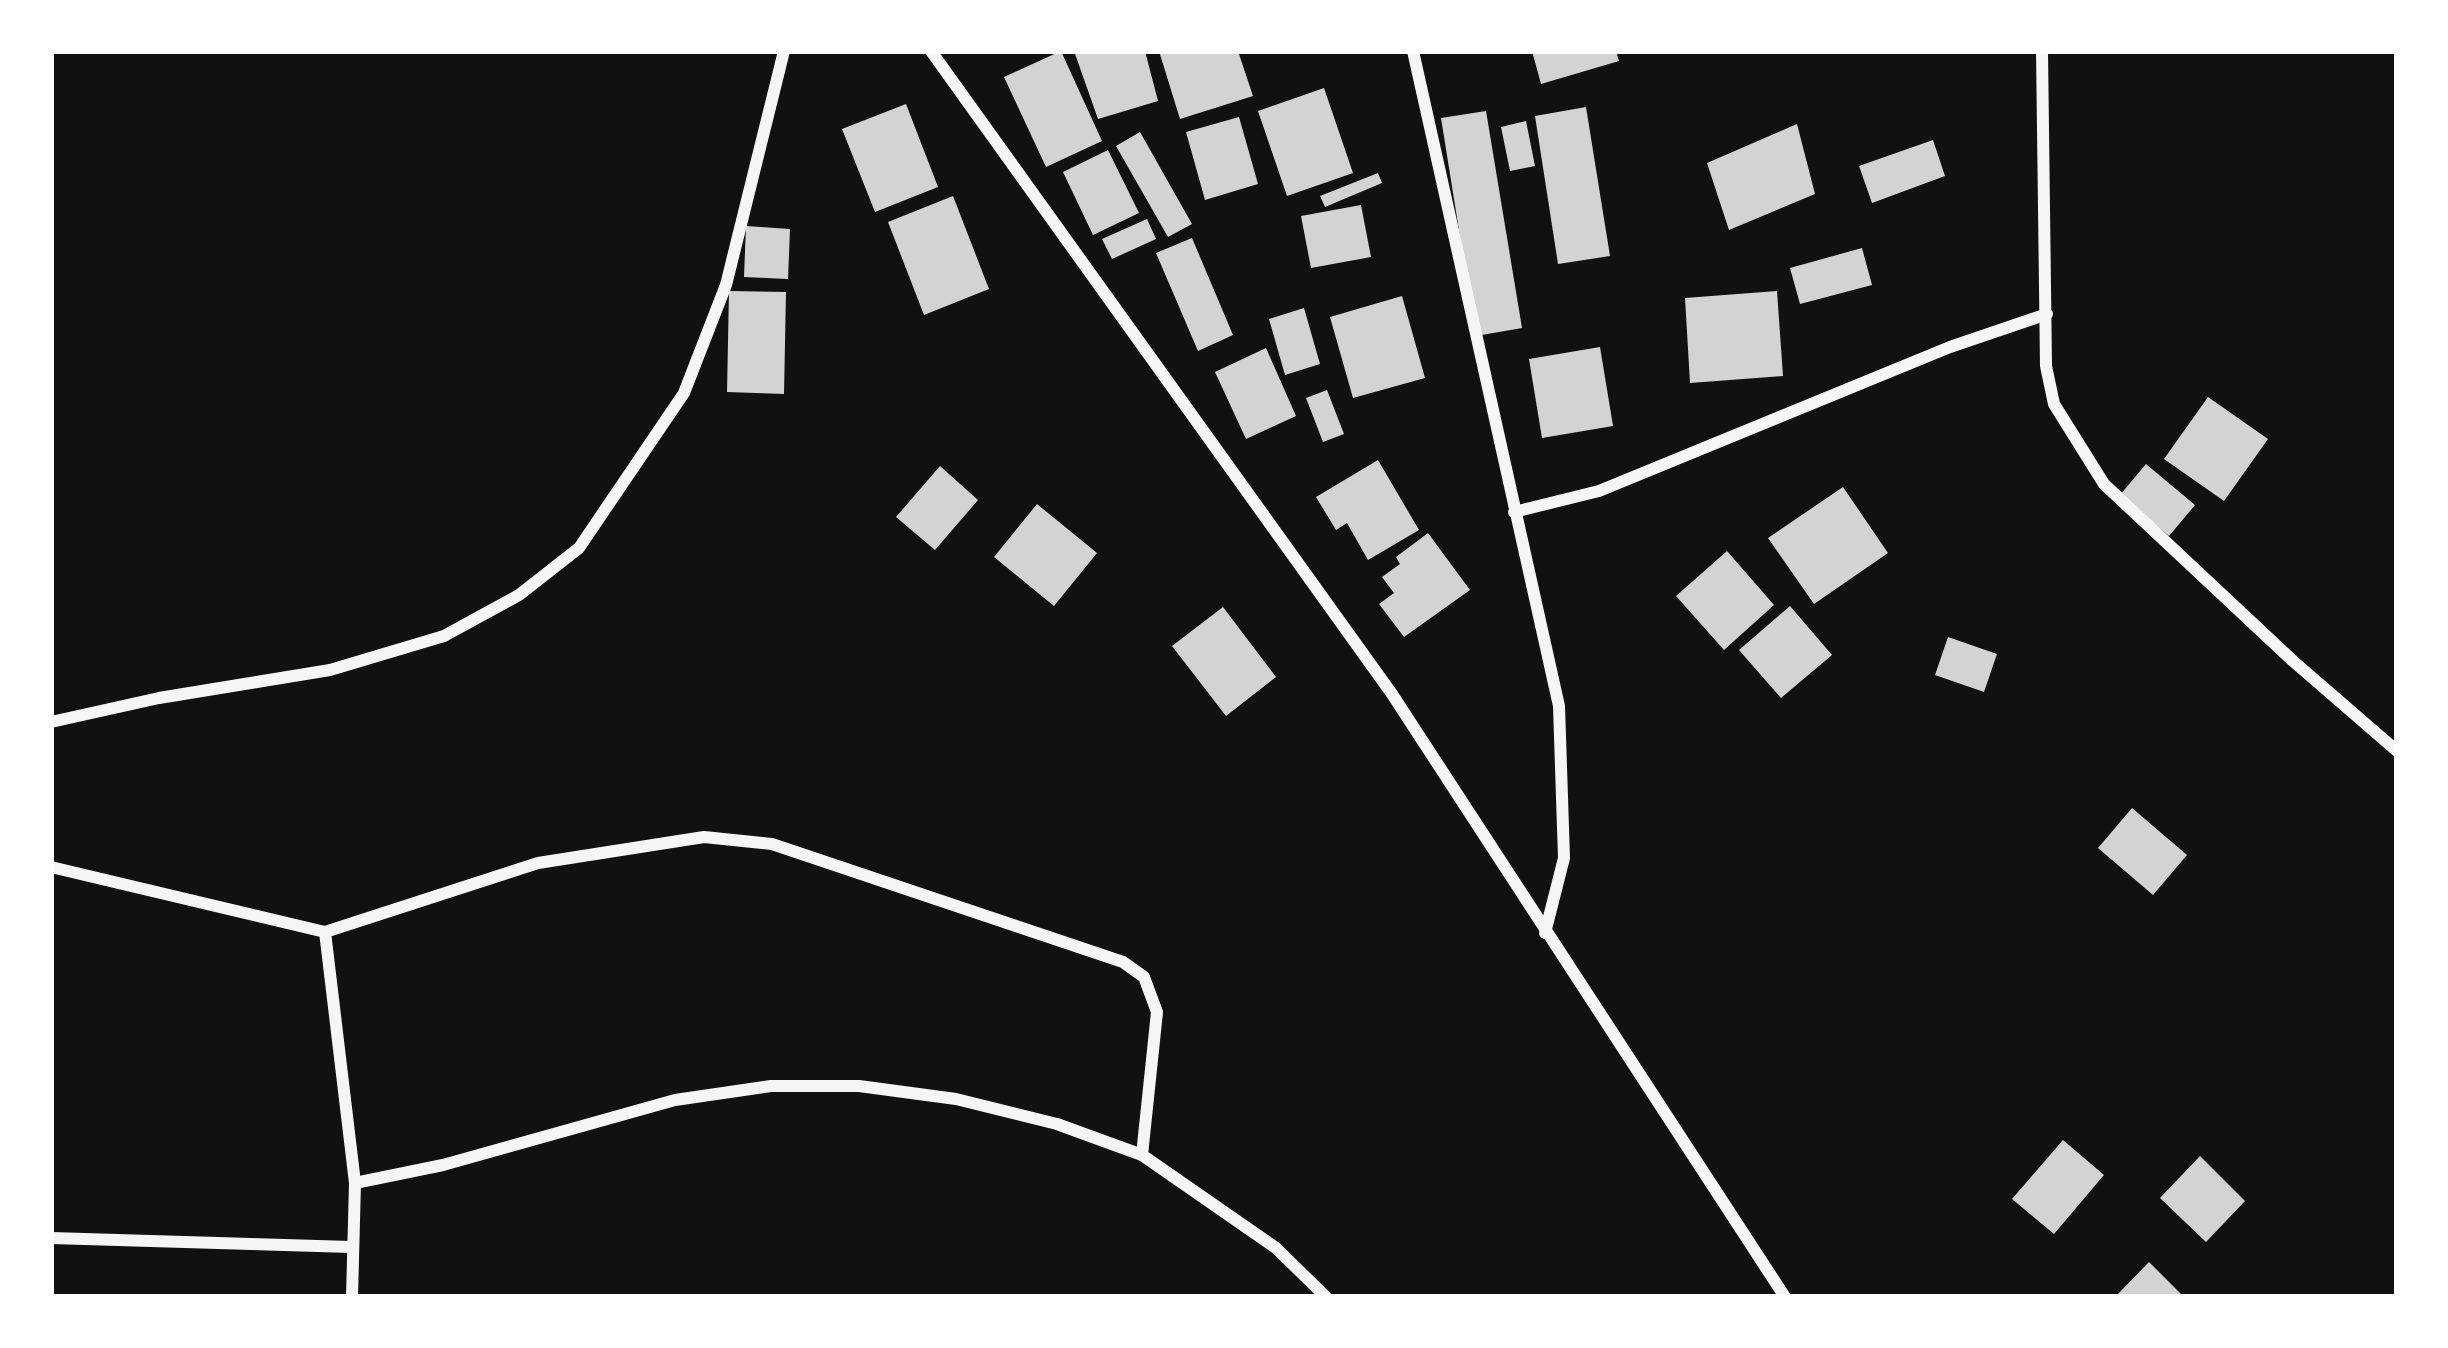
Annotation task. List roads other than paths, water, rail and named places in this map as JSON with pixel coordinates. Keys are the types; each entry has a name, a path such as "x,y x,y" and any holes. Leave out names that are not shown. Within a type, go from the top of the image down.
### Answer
{"street":[{"path":"51,722 159,698 330,670 444,636 519,595 579,548 684,393 726,285 784,51"},
{"path":"931,51 1392,694 1785,1297"},
{"path":"1413,51 1558,706 1566,800 1564,858 1545,933"},
{"path":"2042,51 2046,366 2054,404 2104,484 2293,662 2397,751"},
{"path":"1514,512 1621,483 1950,347 2047,314"},
{"path":"51,867 325,932 538,863 704,836 772,844 1123,962 1144,977 1157,1012 1142,1155"},
{"path":"325,932 355,1183 352,1297"},
{"path":"355,1183 443,1165 674,1100 771,1086 859,1086 956,1099 1057,1124 1142,1155 1276,1248 1326,1297"},
{"path":"51,1238 351,1247"}]}
